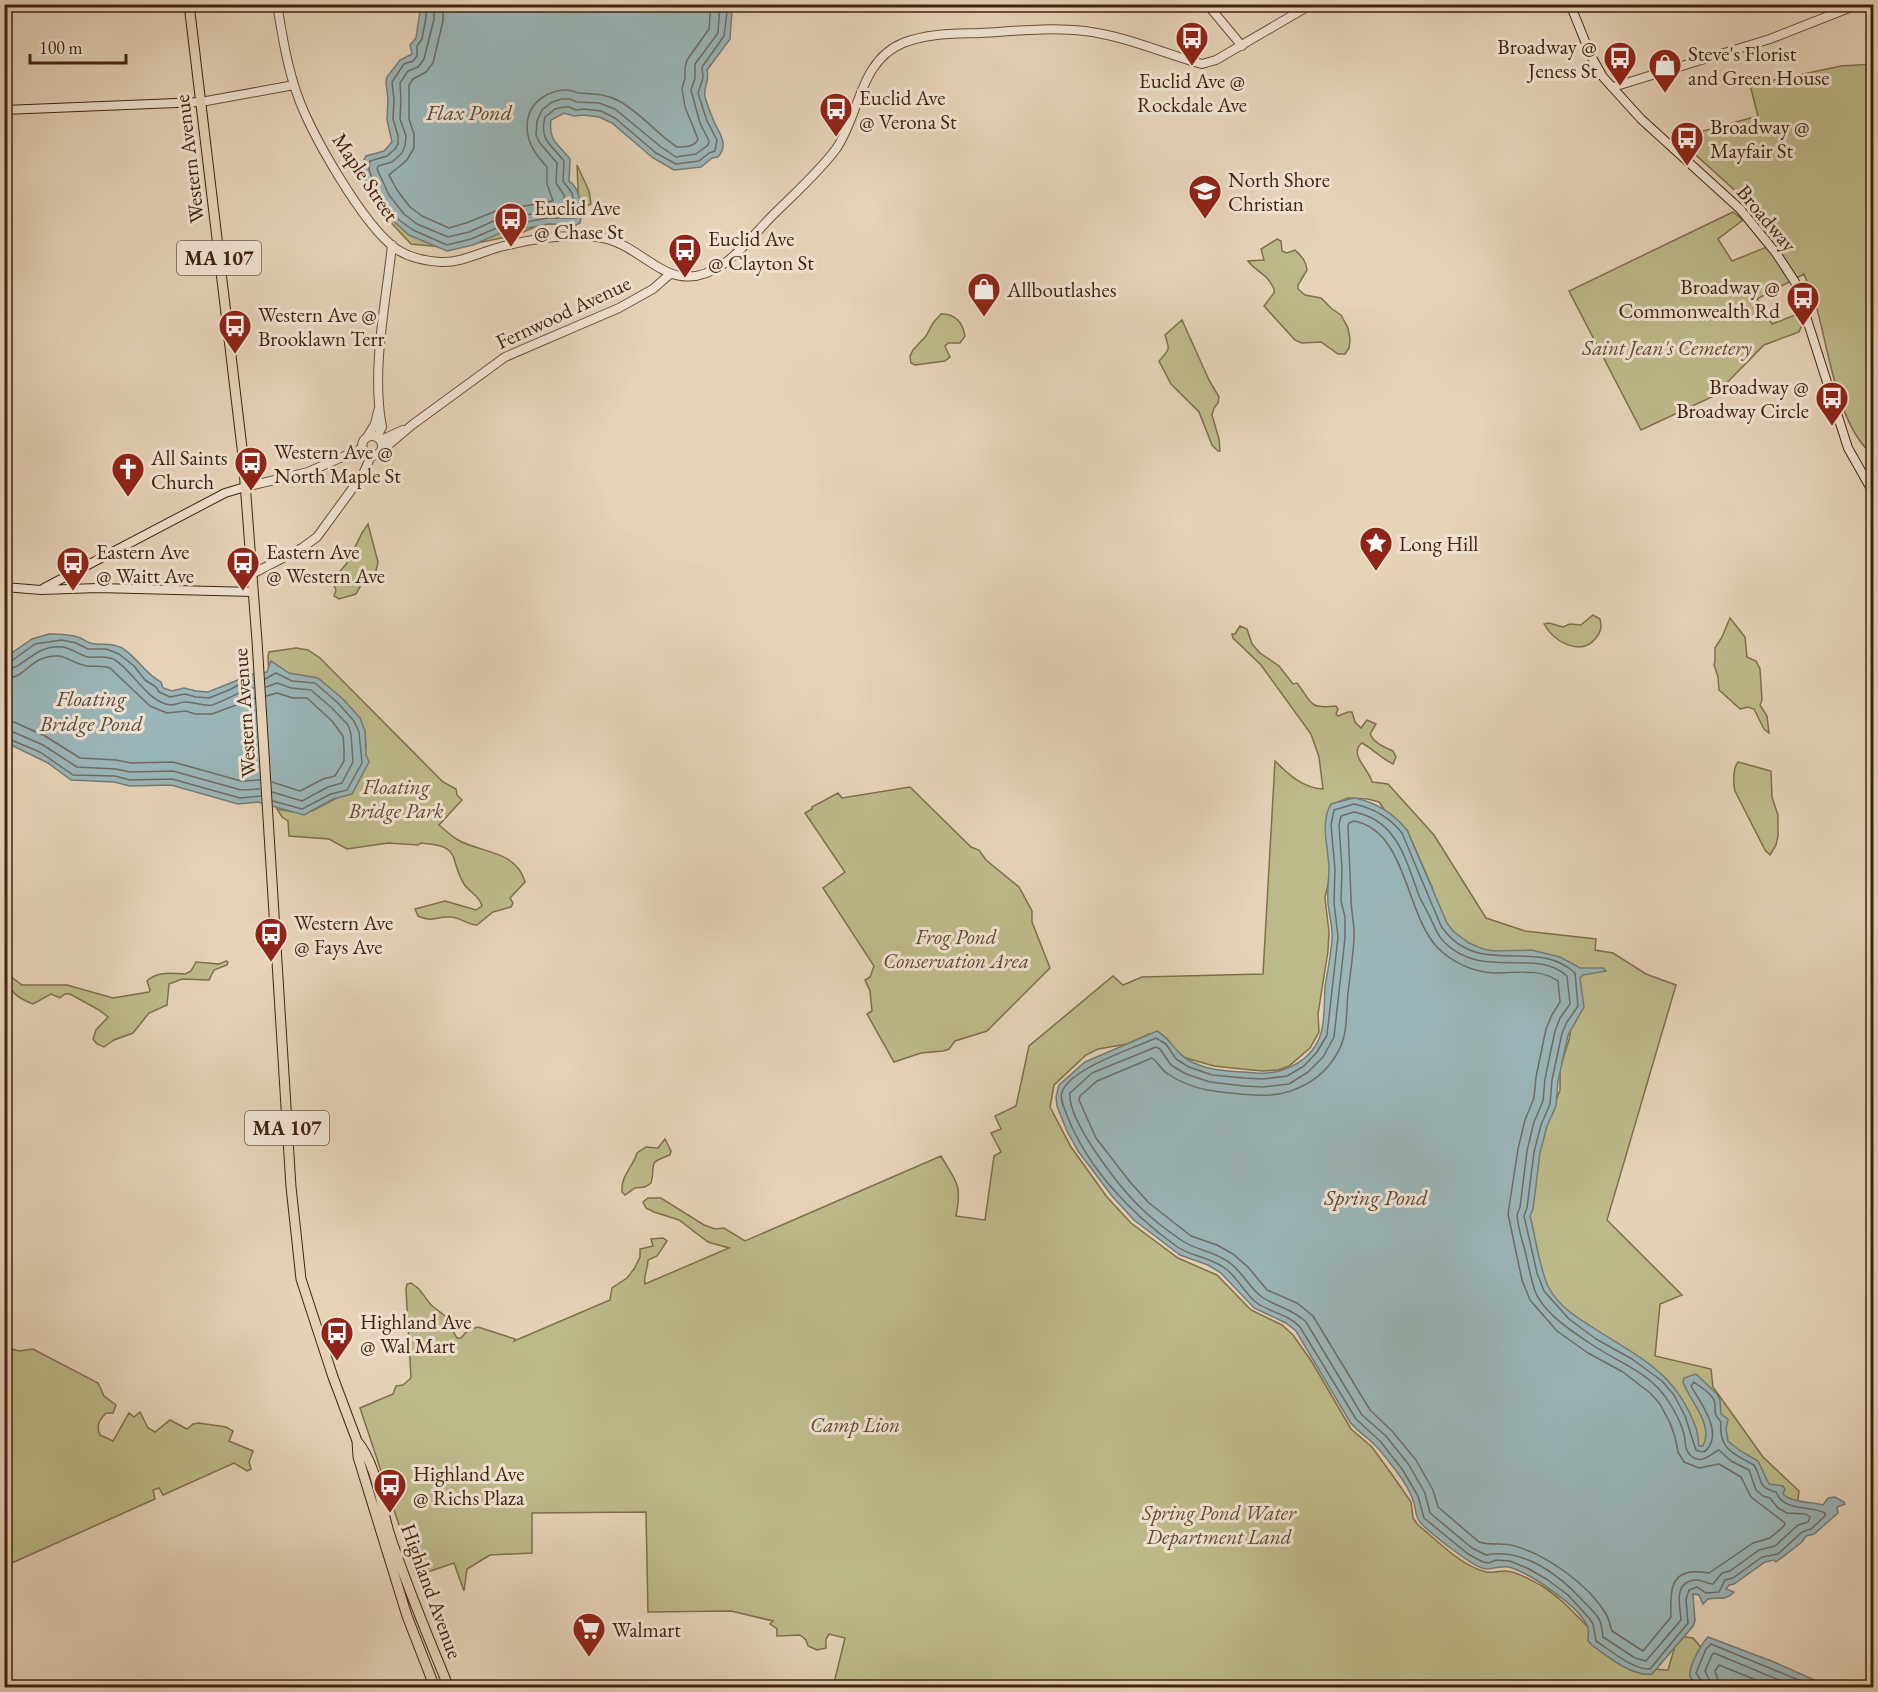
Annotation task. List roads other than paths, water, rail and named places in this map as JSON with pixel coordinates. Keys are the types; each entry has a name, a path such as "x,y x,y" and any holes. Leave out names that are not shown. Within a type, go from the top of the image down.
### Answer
{"main road":[{"name":"Western Avenue","path":"189,4 243,456 298,1265 314,1323 346,1413"},
{"name":"Broadway","path":"1570,4 1591,56 1604,77 1641,119 1740,209 1776,253 1795,282 1848,448 1874,494"},
{"path":"4,110 201,102"},
{"path":"41,590 225,493 245,487"},
{"path":"4,587 41,590 98,588 253,592"},
{"name":"Highland Avenue","path":"346,1413 357,1441 368,1454 390,1532 449,1688"},
{"name":"Highland Avenue","path":"357,1441 357,1457 401,1598 435,1688"}],"street":[{"name":"Maple Street","path":"277,4 294,85 306,116 339,176 375,228 392,245 379,363 379,409 382,427"},
{"path":"1207,4 1242,45"},
{"path":"392,245 403,253 418,258 448,262 531,240 577,236 601,238 621,244 670,274 684,276 704,274 724,263 742,247 835,149 843,137 870,72 883,56 899,45 924,36 1061,29 1087,31 1121,38 1202,63 1216,60 1311,4"},
{"path":"1613,87 1760,42 1858,4"},
{"path":"201,102 294,85"},
{"name":"Fernwood Avenue","path":"380,452 412,425 505,357 619,308 653,289 670,274"},
{"name":"Maple Street","path":"363,448 363,443 375,424 379,409"},
{"name":"Fernwood Avenue","path":"379,439 412,425"},
{"path":"382,427 387,433 394,434"},
{"path":"252,574 302,548 316,537 363,474 371,456 380,452 382,446 379,439 382,427"},
{"path":"367,437 379,439"},
{"path":"245,487 308,472 363,448 371,456"}],"water":[{"name":"Flax Pond","path":"421,5 735,5 732,9 730,39 707,70 705,90 705,97 722,138 721,152 718,157 712,158 701,167 674,170 653,158 612,123 599,117 574,116 564,113 551,120 551,133 555,142 570,159 569,181 573,184 580,199 580,223 576,225 549,224 500,233 473,245 447,251 409,235 388,216 378,203 364,176 362,164 366,156 384,151 392,142 387,120 387,77 400,60 412,54 410,45 416,38"},
{"name":"Floating Bridge Pond","path":"49,634 71,635 90,643 122,648 133,656 150,675 161,682 163,688 172,691 184,688 208,692 238,680 242,676 267,672 271,661 289,673 318,678 343,699 360,718 365,731 366,755 369,762 352,794 333,799 304,815 258,802 238,804 171,785 130,786 114,782 71,780 48,763 5,742 4,661 6,657 32,639"},
{"name":"Spring Pond","path":"1354,798 1383,809 1407,830 1447,923 1454,932 1469,943 1494,951 1531,950 1560,957 1580,968 1603,968 1606,971 1583,975 1580,978 1584,1007 1568,1035 1558,1081 1556,1106 1547,1126 1540,1153 1533,1209 1530,1216 1543,1273 1552,1294 1572,1314 1638,1356 1666,1378 1687,1408 1696,1428 1699,1446 1703,1446 1706,1430 1700,1413 1683,1382 1684,1378 1696,1374 1717,1394 1720,1400 1721,1414 1728,1419 1726,1429 1728,1441 1758,1461 1769,1484 1783,1486 1785,1489 1783,1494 1796,1500 1823,1505 1828,1498 1835,1497 1845,1504 1837,1507 1838,1513 1814,1534 1806,1536 1802,1542 1776,1562 1774,1560 1765,1562 1734,1584 1729,1585 1726,1589 1734,1592 1728,1597 1708,1599 1703,1604 1699,1595 1693,1594 1695,1621 1693,1626 1652,1674 1629,1669 1592,1645 1588,1641 1588,1628 1576,1610 1541,1583 1509,1567 1485,1569 1476,1566 1424,1526 1418,1520 1412,1497 1402,1478 1377,1447 1350,1422 1296,1331 1286,1323 1254,1308 1221,1273 1208,1265 1180,1255 1134,1220 1112,1196 1078,1151 1057,1106 1056,1097 1059,1085 1085,1062 1157,1031 1187,1059 1202,1066 1225,1071 1276,1072 1296,1064 1311,1051 1317,1043 1322,1028 1332,939 1328,898 1326,819 1331,804"},
{"path":"1708,1637 1774,1662 1830,1687 1700,1687 1690,1676 1690,1672 1696,1655"}],"place":[{"name":"Euclid Ave @ Rockdale Ave","path":"1192,67"},
{"name":"Broadway @ Jeness St","path":"1620,87"},
{"name":"Steve's Florist and Green House","path":"1665,94"},
{"name":"Euclid Ave @ Verona St","path":"836,138"},
{"name":"Broadway @ Mayfair St","path":"1687,167"},
{"name":"North Shore Christian","path":"1205,220"},
{"name":"Euclid Ave @ Chase St","path":"511,248"},
{"name":"Euclid Ave @ Clayton St","path":"685,279"},
{"name":"Allboutlashes","path":"984,318"},
{"name":"Broadway @ Commonwealth Rd","path":"1803,327"},
{"name":"Western Ave @ Brooklawn Terr","path":"235,355"},
{"name":"Broadway @ Broadway Circle","path":"1832,427"},
{"name":"Western Ave @ North Maple St","path":"251,492"},
{"name":"All Saints Church","path":"128,498"},
{"name":"Long Hill","path":"1376,572"},
{"name":"Eastern Ave @ Waitt Ave","path":"73,592"},
{"name":"Eastern Ave @ Western Ave","path":"243,592"},
{"name":"Western Ave @ Fays Ave","path":"271,963"},
{"name":"Highland Ave @ Wal Mart","path":"337,1362"},
{"name":"Highland Ave @ Richs Plaza","path":"390,1514"},
{"name":"Walmart","path":"589,1658"}],"park label":[{"name":"Saint Jean's Cemetery","path":"1667,347"},
{"name":"Floating Bridge Park","path":"396,798"},
{"name":"Frog Pond Conservation Area","path":"956,948"},
{"name":"Camp Lion","path":"855,1424"},
{"name":"Spring Pond Water Department Land","path":"1219,1524"}]}
